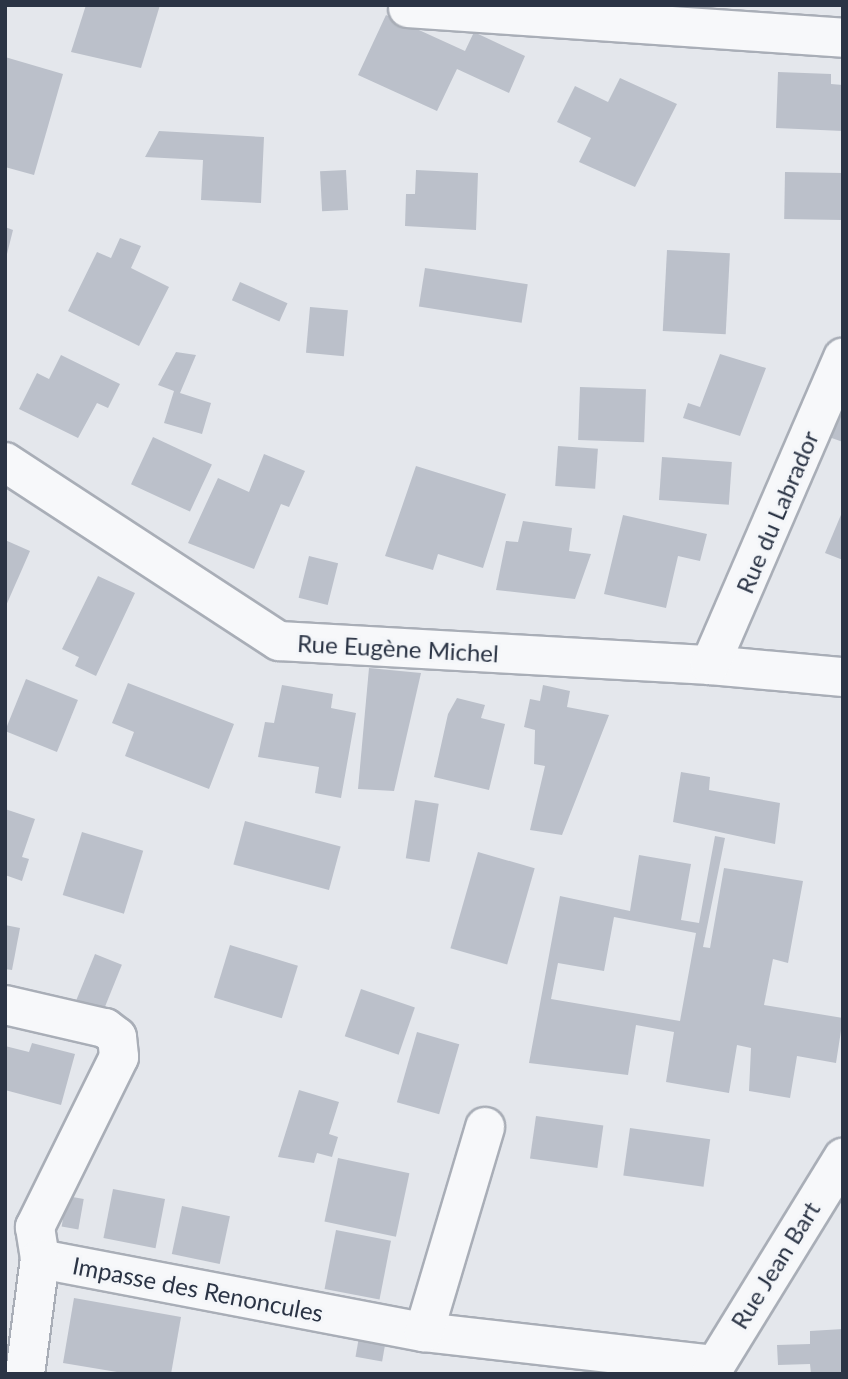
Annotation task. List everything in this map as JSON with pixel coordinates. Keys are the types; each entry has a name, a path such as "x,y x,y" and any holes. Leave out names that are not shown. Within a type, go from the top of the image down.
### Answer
{"street":[{"path":"408,8 843,38"},
{"name":"Rue du Labrador","path":"710,665 843,358"},
{"name":"Rue Eugène Michel","path":"5,462 279,641 710,665 843,677"},
{"name":"Impasse des Renoncules","path":"5,1006 105,1028 117,1037 119,1057 34,1227 40,1259 424,1332 711,1369"},
{"path":"424,1332 485,1127"},
{"name":"Rue Jean Bart","path":"711,1369 842,1161"},
{"path":"25,1374 40,1259"}],"building":[{"path":"86,5 160,5 141,68 71,52"},
{"path":"386,15 465,51 474,32 525,56 509,93 457,69 437,111 358,75"},
{"path":"5,57 63,74 34,175 5,167"},
{"path":"778,72 831,74 831,84 843,85 843,131 776,128"},
{"path":"620,78 677,104 635,187 579,162 591,138 557,122 575,86 608,102"},
{"path":"159,131 264,137 261,203 201,200 203,160 145,157"},
{"path":"346,170 348,210 322,211 320,171"},
{"path":"416,170 478,173 476,230 405,226 406,194 415,194"},
{"path":"785,172 843,173 842,220 784,219"},
{"path":"5,227 13,230 6,258 5,258"},
{"path":"120,238 141,246 131,268 169,287 139,346 68,311 97,252 111,258"},
{"path":"667,250 730,253 726,334 663,331"},
{"path":"425,268 528,284 522,323 419,307"},
{"path":"240,282 288,303 279,321 232,300"},
{"path":"310,307 348,310 344,356 306,353"},
{"path":"176,352 196,355 180,393 211,403 202,434 164,423 174,391 158,385"},
{"path":"720,354 766,368 740,436 683,418 688,403 700,407"},
{"path":"61,355 120,384 108,408 97,403 78,438 19,409 37,373 49,379"},
{"path":"580,387 646,389 644,442 578,440"},
{"path":"843,400 843,442 823,435"},
{"path":"153,437 212,464 190,512 131,484"},
{"path":"558,446 598,449 595,489 555,486"},
{"path":"264,454 305,471 289,507 281,504 254,569 188,543 218,478 249,492"},
{"path":"662,457 732,462 729,505 659,500"},
{"path":"416,466 506,494 483,568 438,554 433,570 385,556"},
{"path":"843,510 843,560 825,553"},
{"path":"623,515 707,534 700,561 678,556 666,608 604,594"},
{"path":"523,521 572,528 569,551 591,554 575,599 496,590 506,541 518,542"},
{"path":"5,540 30,551 5,608"},
{"path":"309,556 338,563 328,605 299,598"},
{"path":"98,576 135,593 96,676 75,666 79,657 62,649"},
{"path":"369,668 421,673 394,791 358,789"},
{"path":"26,679 78,700 57,752 5,731"},
{"path":"128,683 234,724 209,789 125,756 134,732 112,723"},
{"path":"282,685 333,694 331,708 356,713 341,798 315,793 319,767 258,757 265,722 274,723"},
{"path":"543,685 570,691 567,707 609,715 562,835 530,830 545,766 534,764 535,730 524,727 530,699 540,701"},
{"path":"457,698 485,705 481,718 505,724 489,790 434,777 448,714"},
{"path":"681,772 710,777 709,790 780,803 775,844 673,822"},
{"path":"415,800 439,804 429,862 406,858"},
{"path":"5,809 35,819 22,857 29,859 22,881 5,875"},
{"path":"245,821 341,847 329,890 233,864"},
{"path":"82,832 143,851 124,914 63,895"},
{"path":"715,836 725,838 703,947 710,948 724,868 803,881 788,963 773,959 764,1005 843,1018 836,1063 797,1056 790,1098 749,1091 751,1048 737,1045 729,1093 666,1082 674,1032 636,1025 628,1075 529,1063 560,896 630,911 639,855 691,864 681,920 699,923","holes":["614,917 696,933 680,1021 551,999 558,963 604,971"]},
{"path":"478,852 535,868 507,964 450,948"},
{"path":"5,925 20,928 12,970 5,969"},
{"path":"230,945 298,966 282,1018 214,998"},
{"path":"95,954 122,965 103,1011 76,1000"},
{"path":"361,989 415,1008 399,1055 345,1036"},
{"path":"417,1032 459,1044 439,1114 397,1102"},
{"path":"32,1043 75,1054 61,1105 5,1090 5,1046 29,1052"},
{"path":"299,1090 339,1102 329,1134 338,1137 332,1157 317,1153 314,1163 278,1157"},
{"path":"536,1116 603,1125 597,1168 530,1159"},
{"path":"630,1128 710,1139 704,1187 623,1176"},
{"path":"338,1158 409,1173 396,1237 324,1222"},
{"path":"113,1189 165,1199 155,1248 103,1238"},
{"path":"67,1196 84,1199 78,1229 62,1227"},
{"path":"182,1206 230,1216 220,1264 172,1254"},
{"path":"336,1230 391,1241 380,1300 325,1289"},
{"path":"74,1298 181,1317 171,1374 129,1374 63,1363"},
{"path":"843,1329 843,1374 811,1374 810,1364 778,1365 777,1345 810,1344 810,1331"},
{"path":"359,1337 386,1342 382,1361 356,1357"}]}
